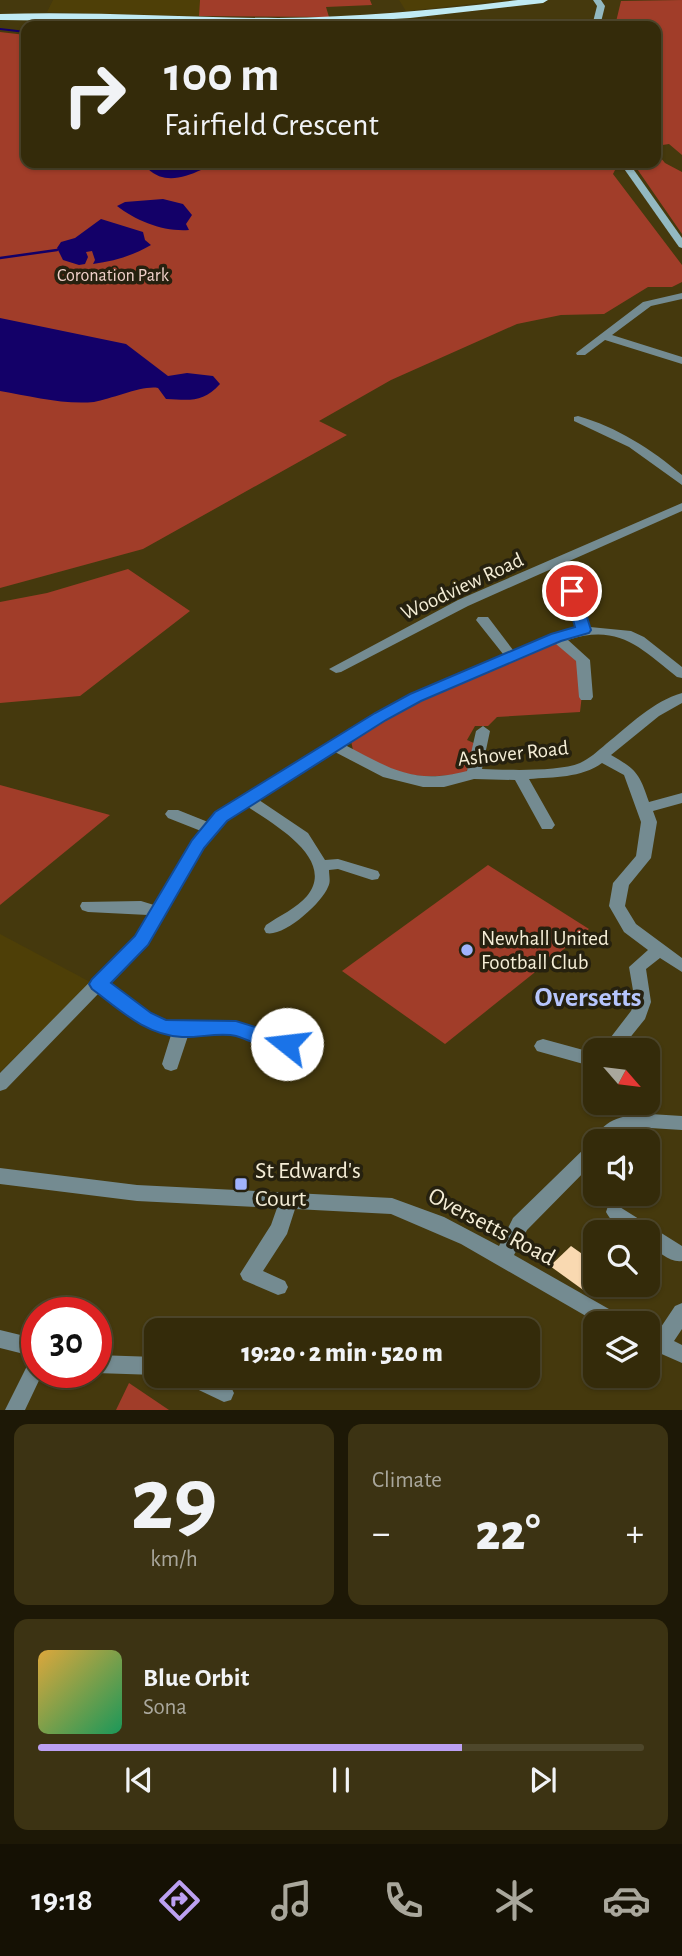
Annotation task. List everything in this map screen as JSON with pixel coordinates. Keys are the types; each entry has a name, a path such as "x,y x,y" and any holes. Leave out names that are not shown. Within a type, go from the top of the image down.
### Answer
{"highway":[{"path":"338,21 543,0"},
{"path":"0,17 89,15 260,21"}],"main road":[{"path":"597,0 601,6 597,21"},
{"path":"628,168 682,245"}],"street":[{"path":"581,353 647,304 682,296"},
{"path":"604,335 677,360 682,350"},
{"path":"578,419 618,434 642,447 682,481"},
{"name":"Woodview Road","path":"337,669 463,603 682,507"},
{"path":"572,591 583,630"},
{"path":"483,621 512,657"},
{"path":"0,1084 141,940 209,828 221,817 334,745 416,698 556,638 583,630 626,635 639,640 682,674"},
{"path":"556,638 583,660 586,697"},
{"name":"Ashover Road","path":"334,745 388,774 408,779 444,782 474,774 520,775 573,771 601,756 654,713 682,697"},
{"path":"474,774 482,731"},
{"path":"601,756 629,772 649,822 648,844 643,858 621,883 617,906 630,928 682,966"},
{"path":"520,775 547,825"},
{"path":"643,807 659,806 682,797"},
{"path":"248,800 303,837 321,866 322,885 311,902 272,929"},
{"path":"173,814 209,828"},
{"path":"321,866 338,864 372,875"},
{"path":"88,906 141,907 159,912"},
{"path":"620,1038 639,1014 643,1002 637,967 659,951"},
{"path":"98,984 144,1018 163,1027 181,1030 236,1028 287,1044"},
{"path":"171,1064 181,1030"},
{"path":"544,1046 583,1057"},
{"path":"615,1129 621,1123 682,1123"},
{"path":"502,1258 520,1224 583,1161"},
{"name":"Oversetts Road","path":"0,1176 137,1193 392,1206 437,1223 595,1311"},
{"path":"278,1287 250,1274 280,1228 289,1199"},
{"path":"615,1212 627,1220"},
{"path":"660,1242 678,1254"},
{"path":"660,1336 682,1312"},
{"path":"0,1339 21,1344"},
{"path":"660,1345 682,1354"},
{"path":"112,1365 144,1366"},
{"path":"15,1410 25,1388"},
{"path":"214,1388 224,1393"}],"shaded area":[{"path":"53,0 200,0 199,16 47,12"},
{"path":"399,0 507,0 406,11"},
{"path":"148,169 201,170 181,177 167,178"},
{"path":"163,199 183,204 192,215 186,224 189,230 151,224 117,206 125,202"},
{"path":"101,219 143,232 145,240 151,245 130,255 101,263 93,264 95,260 92,251 86,252 88,257 85,264 63,260 57,248 61,242 75,238"},
{"path":"0,318 126,344 168,376 187,373 213,376 220,384 208,394 189,400 166,399 158,388 136,390 83,403 47,400 0,391"},
{"path":"0,934 92,983 0,1072"}],"green space":[{"path":"200,0 370,0 372,5 326,7 329,17 199,16"},
{"path":"682,0 682,155 669,144 661,145 661,21 616,21 621,1"},
{"name":"Coronation Park","path":"0,32 21,34 21,168 616,168 613,174 682,265 682,282 672,287 648,287 604,314 561,315 517,324 391,380 319,421 347,435 143,549 0,588"},
{"path":"661,158 682,172 682,234 636,168 661,168"},
{"path":"128,569 190,611 80,696 0,703 0,602 47,593"},
{"path":"558,642 574,658 581,673 580,712 497,717 488,726 475,726 467,740 476,744 466,773 432,776 407,774 353,750 351,741 411,705"},
{"path":"0,785 110,815 0,905"},
{"name":"Newhall United Football Club","path":"488,865 589,929 445,1044 342,971"},
{"path":"129,1383 169,1410 116,1410"}],"building":[{"path":"571,1246 583,1254 583,1290 550,1266"}],"waterway":[{"path":"0,29 21,31"},
{"path":"0,258 57,250"}],"place":[{"name":"Newhall United Football Club","path":"467,950"},
{"name":"St Edward's Court","path":"241,1184"}],"district":[{"name":"Oversetts","path":"588,996"}],"route":[{"path":"287,1044 236,1028 205,1027 181,1030 163,1027 144,1018 98,984 141,940 198,844 221,817 381,716 416,698 556,638 583,630 572,591"}]}
